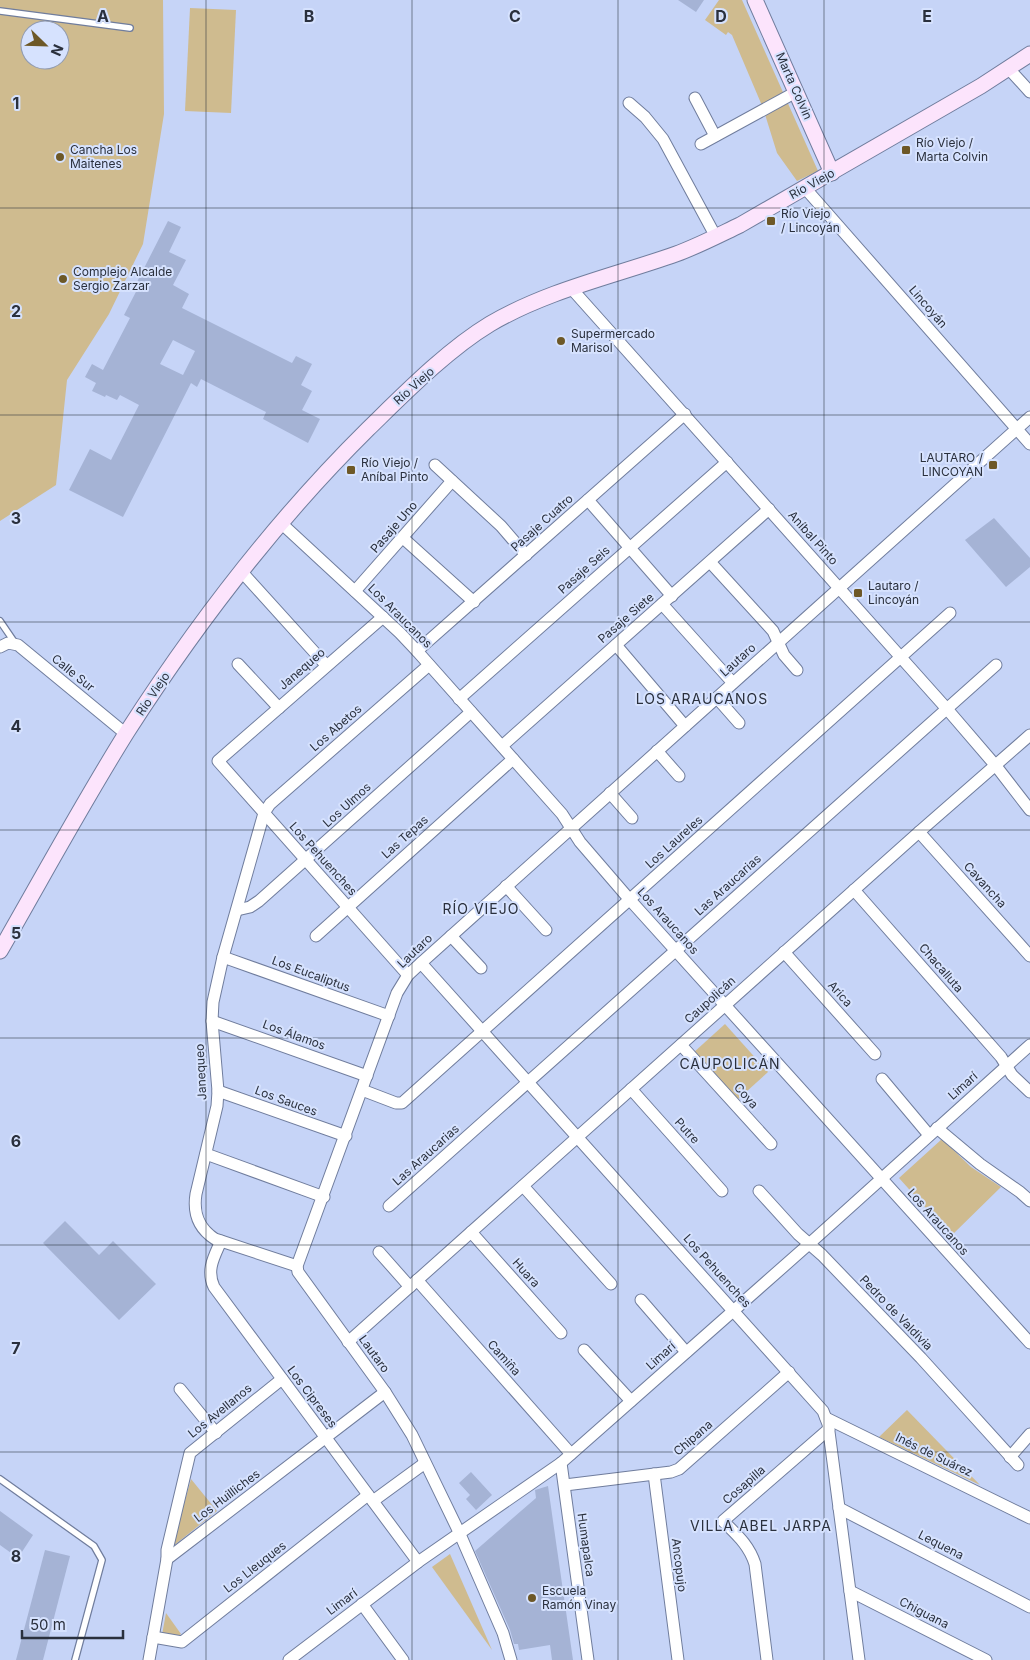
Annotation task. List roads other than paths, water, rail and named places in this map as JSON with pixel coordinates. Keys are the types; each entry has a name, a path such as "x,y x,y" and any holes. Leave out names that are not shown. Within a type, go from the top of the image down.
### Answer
{"main road":[{"name":"Marta Colvin","path":"755,0 832,173"},
{"name":"Río Viejo","path":"0,951 75,818 126,734 176,660 241,570 322,476 428,372 488,326 539,300 675,254 716,237 832,173 1009,69 1030,54"}],"street":[{"path":"1009,69 1030,92"},
{"path":"701,144 796,92"},
{"path":"696,98 716,136"},
{"path":"629,103 646,117 663,139 716,237"},
{"name":"Lincoyán","path":"805,188 1030,444"},
{"name":"Aníbal Pinto","path":"571,288 947,709 996,766 1030,810"},
{"name":"Pasaje Cuatro","path":"417,651 685,414"},
{"name":"Lautaro","path":"510,1660 503,1633 459,1532 412,1435 385,1392 300,1277 297,1266 398,993 408,975 421,962 1030,417"},
{"name":"Pasaje Seis","path":"459,699 727,462"},
{"path":"435,465 501,526 526,555"},
{"name":"Pasaje Uno","path":"355,591 452,481"},
{"path":"588,500 672,596"},
{"name":"Pasaje Siete","path":"502,746 769,509"},
{"name":"Los Araucanos","path":"281,523 417,651 562,814 580,842 630,900 1030,1343"},
{"path":"403,538 474,602"},
{"path":"710,562 773,632 784,655 797,670"},
{"path":"241,570 326,665"},
{"path":"662,604 733,683"},
{"name":"Los Laureles","path":"362,1090 396,1103 402,1103 950,613"},
{"name":"Janequeo","path":"218,761 383,617"},
{"path":"0,647 8,643 15,643"},
{"name":"Calle Sur","path":"15,643 126,734"},
{"path":"616,645 685,726"},
{"path":"238,664 279,708"},
{"name":"Los Abetos","path":"264,813 270,804 429,665"},
{"name":"Las Araucarias","path":"389,1206 996,665"},
{"path":"717,698 739,722"},
{"name":"Los Ulmos","path":"237,910 255,905 471,712"},
{"name":"Caupolicán","path":"348,1342 724,1005 1030,735"},
{"path":"658,751 679,776"},
{"name":"Las Tepas","path":"316,936 513,759"},
{"name":"Los Pehuenches","path":"218,761 408,975"},
{"path":"610,793 632,818"},
{"name":"Janequeo","path":"264,813 213,1002 212,1021 218,1091 196,1194 195,1211 204,1231 221,1241 297,1266"},
{"name":"Cavancha","path":"919,832 1030,956"},
{"path":"506,886 546,930"},
{"name":"Chacalluta","path":"854,890 1001,1057 1012,1075 1030,1092"},
{"path":"451,936 480,968"},
{"name":"Arica","path":"784,952 875,1054"},
{"name":"Los Eucaliptus","path":"224,957 389,1016"},
{"name":"Los Pehuenches","path":"421,962 819,1406 827,1423 859,1660"},
{"name":"Los Álamos","path":"212,1021 367,1076"},
{"name":"Coya","path":"681,1045 771,1144"},
{"name":"Limarí","path":"289,1660 459,1532 512,1498 561,1463 1030,1046"},
{"path":"882,1079 933,1132 1030,1201"},
{"name":"Putre","path":"631,1089 722,1191"},
{"name":"Los Sauces","path":"218,1091 346,1136"},
{"path":"206,1154 324,1197"},
{"path":"523,1186 611,1284"},
{"name":"Pedro de Valdivia","path":"759,1190 798,1234 921,1358 1014,1461 1030,1434"},
{"name":"Huara","path":"471,1232 561,1333"},
{"name":"Los Cipreses","path":"221,1241 210,1268 211,1281 418,1562"},
{"path":"379,1252 413,1284"},
{"name":"Camiña","path":"413,1284 571,1454"},
{"path":"641,1300 686,1352"},
{"path":"584,1350 631,1401"},
{"name":"Chipana","path":"564,1486 671,1472 684,1465 788,1372"},
{"name":"Los Avellanos","path":"167,1559 167,1550 190,1453 282,1379"},
{"path":"180,1389 216,1432"},
{"name":"Los Huilliches","path":"167,1559 385,1392"},
{"name":"Inés de Suárez","path":"827,1423 1030,1518"},
{"name":"Cosapilla","path":"767,1660 755,1564 752,1554 746,1544 723,1521 827,1423"},
{"name":"Los Lleuques","path":"153,1637 182,1642 370,1498 425,1463"},
{"name":"Humapalca","path":"561,1463 588,1660"},
{"name":"Ancopujo","path":"654,1474 678,1660"},
{"name":"Lequena","path":"839,1508 1030,1607"},
{"path":"149,1660 167,1559"},
{"name":"Chiguana","path":"850,1591 986,1660"},
{"path":"362,1604 404,1660"}],"lane":[{"path":"0,11 130,28"},
{"path":"0,621 15,643"},
{"path":"0,1479 94,1546 102,1560 75,1660"}],"place":[{"name":"Río Viejo / Marta Colvin","path":"906,150"},
{"name":"Cancha Los Maitenes","path":"60,157"},
{"name":"Río Viejo / Lincoyán","path":"771,221"},
{"name":"Complejo Alcalde Sergio Zarzar","path":"63,279"},
{"name":"Supermercado Marisol","path":"561,341"},
{"name":"LAUTARO / LINCOYAN","path":"993,465"},
{"name":"Río Viejo / Aníbal Pinto","path":"351,470"},
{"name":"Lautaro / Lincoyán","path":"858,593"},
{"name":"Escuela Ramón Vinay","path":"532,1598"}],"district":[{"name":"LOS ARAUCANOS","path":"702,699"},
{"name":"RÍO VIEJO","path":"481,909"},
{"name":"CAUPOLICÁN","path":"730,1064"},
{"name":"VILLA ABEL JARPA","path":"761,1526"}]}
